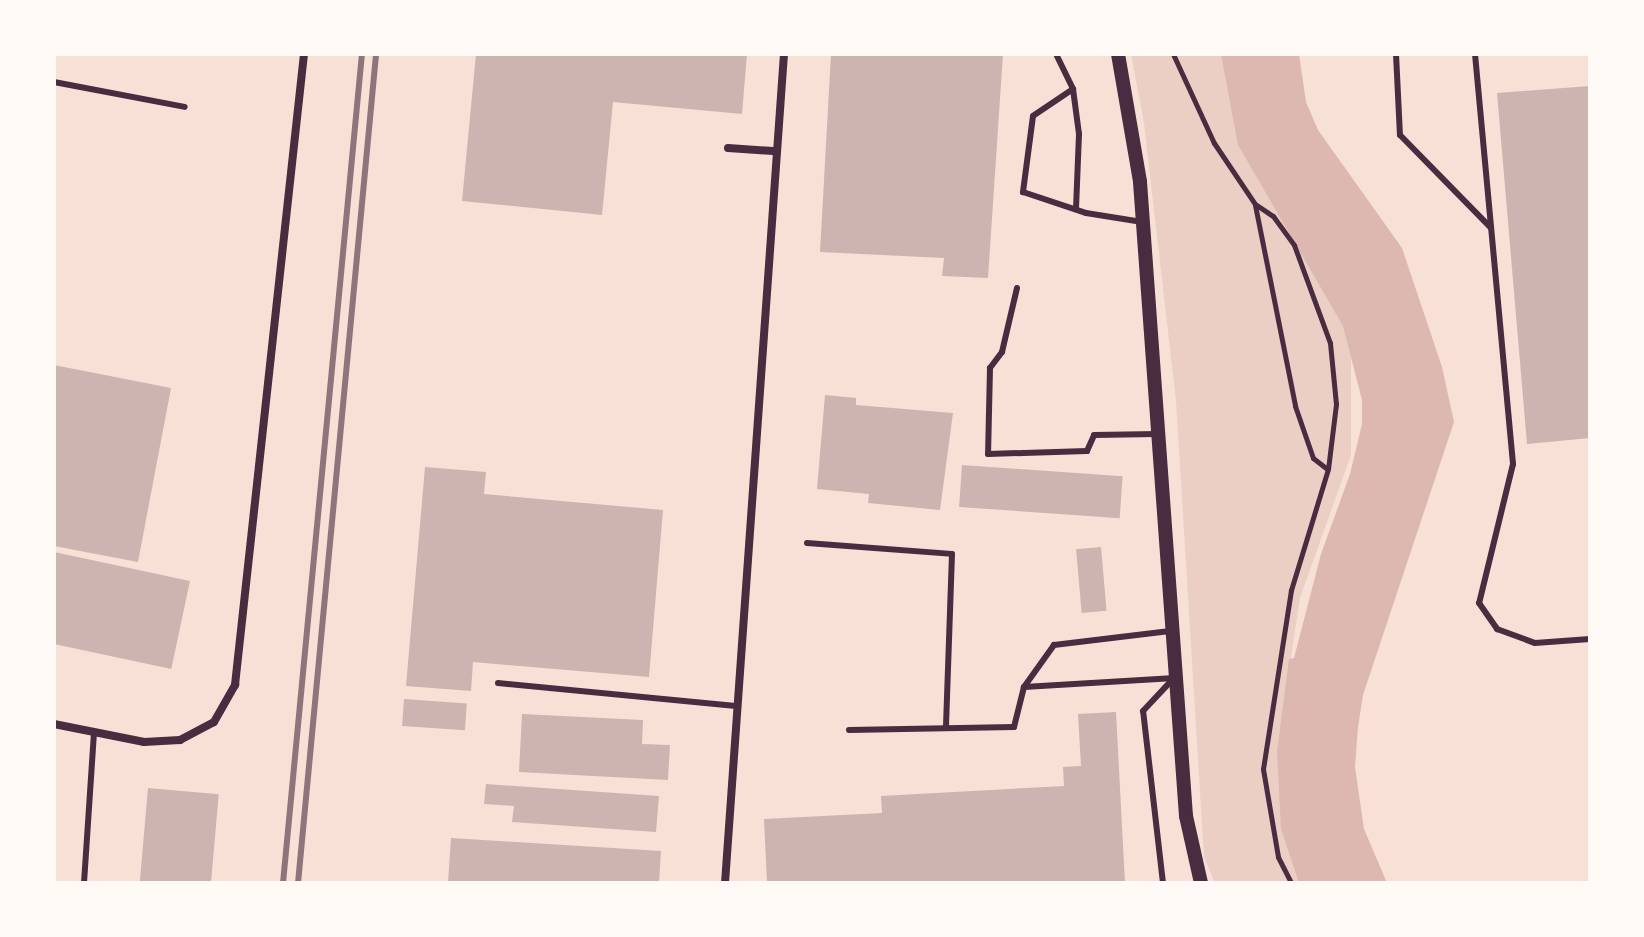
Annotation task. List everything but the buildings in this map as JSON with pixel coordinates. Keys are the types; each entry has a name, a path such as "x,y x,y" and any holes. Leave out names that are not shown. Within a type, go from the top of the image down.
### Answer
{"street":[{"path":"54,724 144,742 180,740 214,722 235,685 304,54"},
{"path":"725,883 773,151 784,54"},
{"path":"1118,54 1142,222 1186,816 1201,883"},
{"path":"728,148 773,151"}],"lane":[{"path":"1056,54 1073,89 1079,134 1076,209"},
{"path":"1396,54 1400,135 1491,228"},
{"path":"1475,54 1513,464 1479,603 1497,629 1535,643 1590,639"},
{"path":"54,82 185,107"},
{"path":"1073,89 1033,116 1023,192 1076,209 1142,222"},
{"path":"1017,288 1002,352 990,368 988,454 1087,451 1094,435 1157,434"},
{"path":"807,543 952,554 946,728"},
{"path":"849,730 1014,727 1024,687 1054,645 1171,631"},
{"path":"1024,687 1175,678"},
{"path":"1163,883 1143,711 1175,678"},
{"path":"498,683 736,706"},
{"path":"84,883 94,732"}],"path":[{"path":"1173,54 1214,143 1255,204 1273,216 1294,245 1330,343 1336,404 1328,469 1291,590 1263,769 1278,857 1291,883"},
{"path":"1255,204 1295,406 1313,458 1328,469"}],"shaded area":[{"path":"1131,54 1226,54 1351,334 1351,455 1300,598 1282,717 1307,883 1215,883 1204,857 1176,401 1144,123"},
{"path":"1221,54 1299,54 1306,102 1318,130 1402,248 1442,367 1454,422 1363,695 1358,727 1355,767 1364,829 1387,883 1299,883 1281,829 1277,752 1289,659 1294,658 1321,554 1350,474 1362,424 1362,400 1343,326 1238,145"}],"railway":[{"path":"283,883 362,54"},
{"path":"298,883 376,54"}]}
